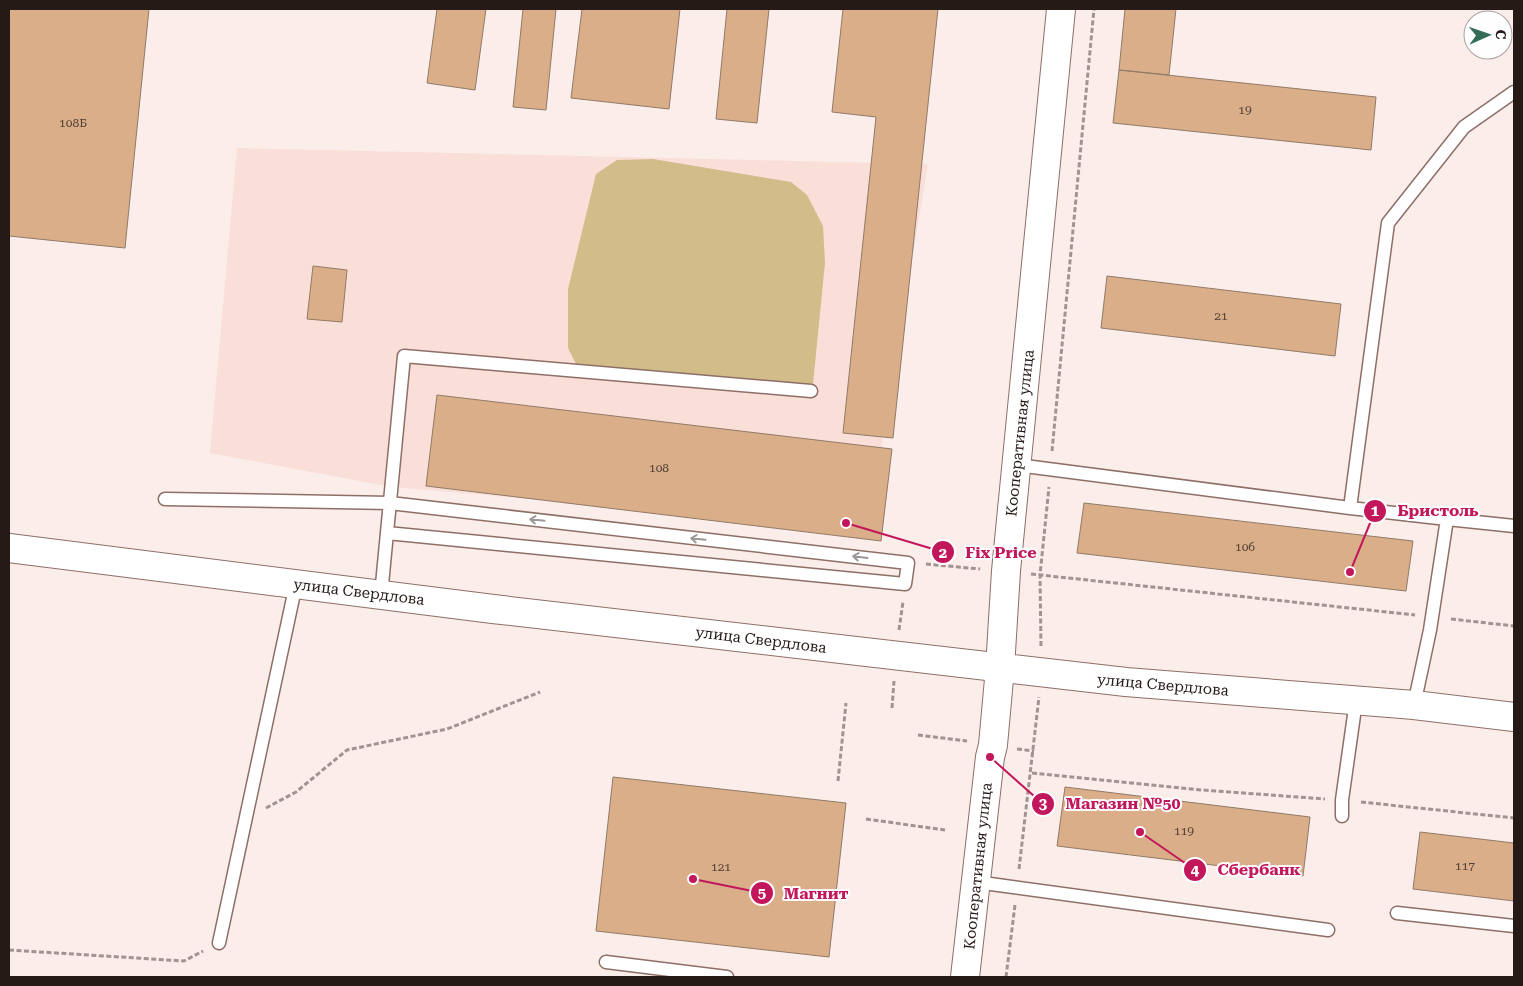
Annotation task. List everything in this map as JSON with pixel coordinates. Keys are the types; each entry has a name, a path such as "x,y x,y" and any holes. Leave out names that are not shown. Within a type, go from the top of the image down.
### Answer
{"main road":[{"name":"Кооперативная улица","path":"965,977 993,744 1006,571 1061,9"},
{"name":"улица Свердлова","path":"9,548 1042,673 1126,682 1414,706 1514,717"}],"lane":[{"path":"1350,508 1388,223 1464,127 1514,92"},
{"path":"381,594 404,356 812,391"},
{"path":"1017,465 1350,508 1514,526"},
{"path":"165,499 390,504 908,562 905,584 387,533"},
{"path":"1414,706 1432,617 1447,519"},
{"path":"219,943 296,584"},
{"path":"1342,816 1342,800 1356,701"},
{"path":"976,882 1328,930"},
{"path":"1397,913 1514,926"},
{"path":"606,962 727,977"}],"path":[{"path":"1006,977 1032,773 1042,673 1040,575 1094,9"},
{"path":"908,562 1514,626"},
{"path":"246,820 296,792 348,750 447,730 540,692"},
{"path":"838,781 846,703"},
{"path":"918,735 993,744"},
{"path":"1032,773 1202,790 1342,800 1514,818"},
{"path":"866,819 945,830"},
{"path":"9,950 184,961 219,943"}],"shaded area":[{"path":"237,148 928,164 868,528 392,487 210,453"},
{"path":"653,159 791,182 807,195 823,226 825,263 813,384 621,377 577,366 568,348 568,289 596,174 617,160"}],"building":[{"path":"9,9 149,9 125,248 9,236"},
{"path":"437,9 486,9 475,90 427,83"},
{"path":"523,9 556,9 546,110 513,107"},
{"path":"582,9 680,9 669,109 571,98"},
{"path":"727,9 769,9 757,123 716,119"},
{"path":"843,9 938,9 893,438 843,433 876,117 832,112"},
{"path":"1125,9 1176,9 1169,75 1119,70"},
{"path":"1119,70 1376,97 1371,150 1113,123"},
{"path":"313,266 347,270 342,322 307,319"},
{"path":"1107,276 1341,304 1335,356 1101,328"},
{"path":"437,395 892,449 881,541 426,486"},
{"path":"1084,503 1413,541 1406,591 1077,553"},
{"path":"613,777 846,803 829,957 596,931"},
{"path":"1065,787 1310,817 1303,876 1057,846"},
{"path":"1420,832 1514,843 1514,901 1413,889"}],"place":[{"name":"Fix Price","path":"846,523"},
{"name":"Бристоль","path":"1350,572"},
{"name":"Магазин №50","path":"990,757"},
{"name":"Сбербанк","path":"1140,832"},
{"name":"Магнит","path":"693,879"}]}
